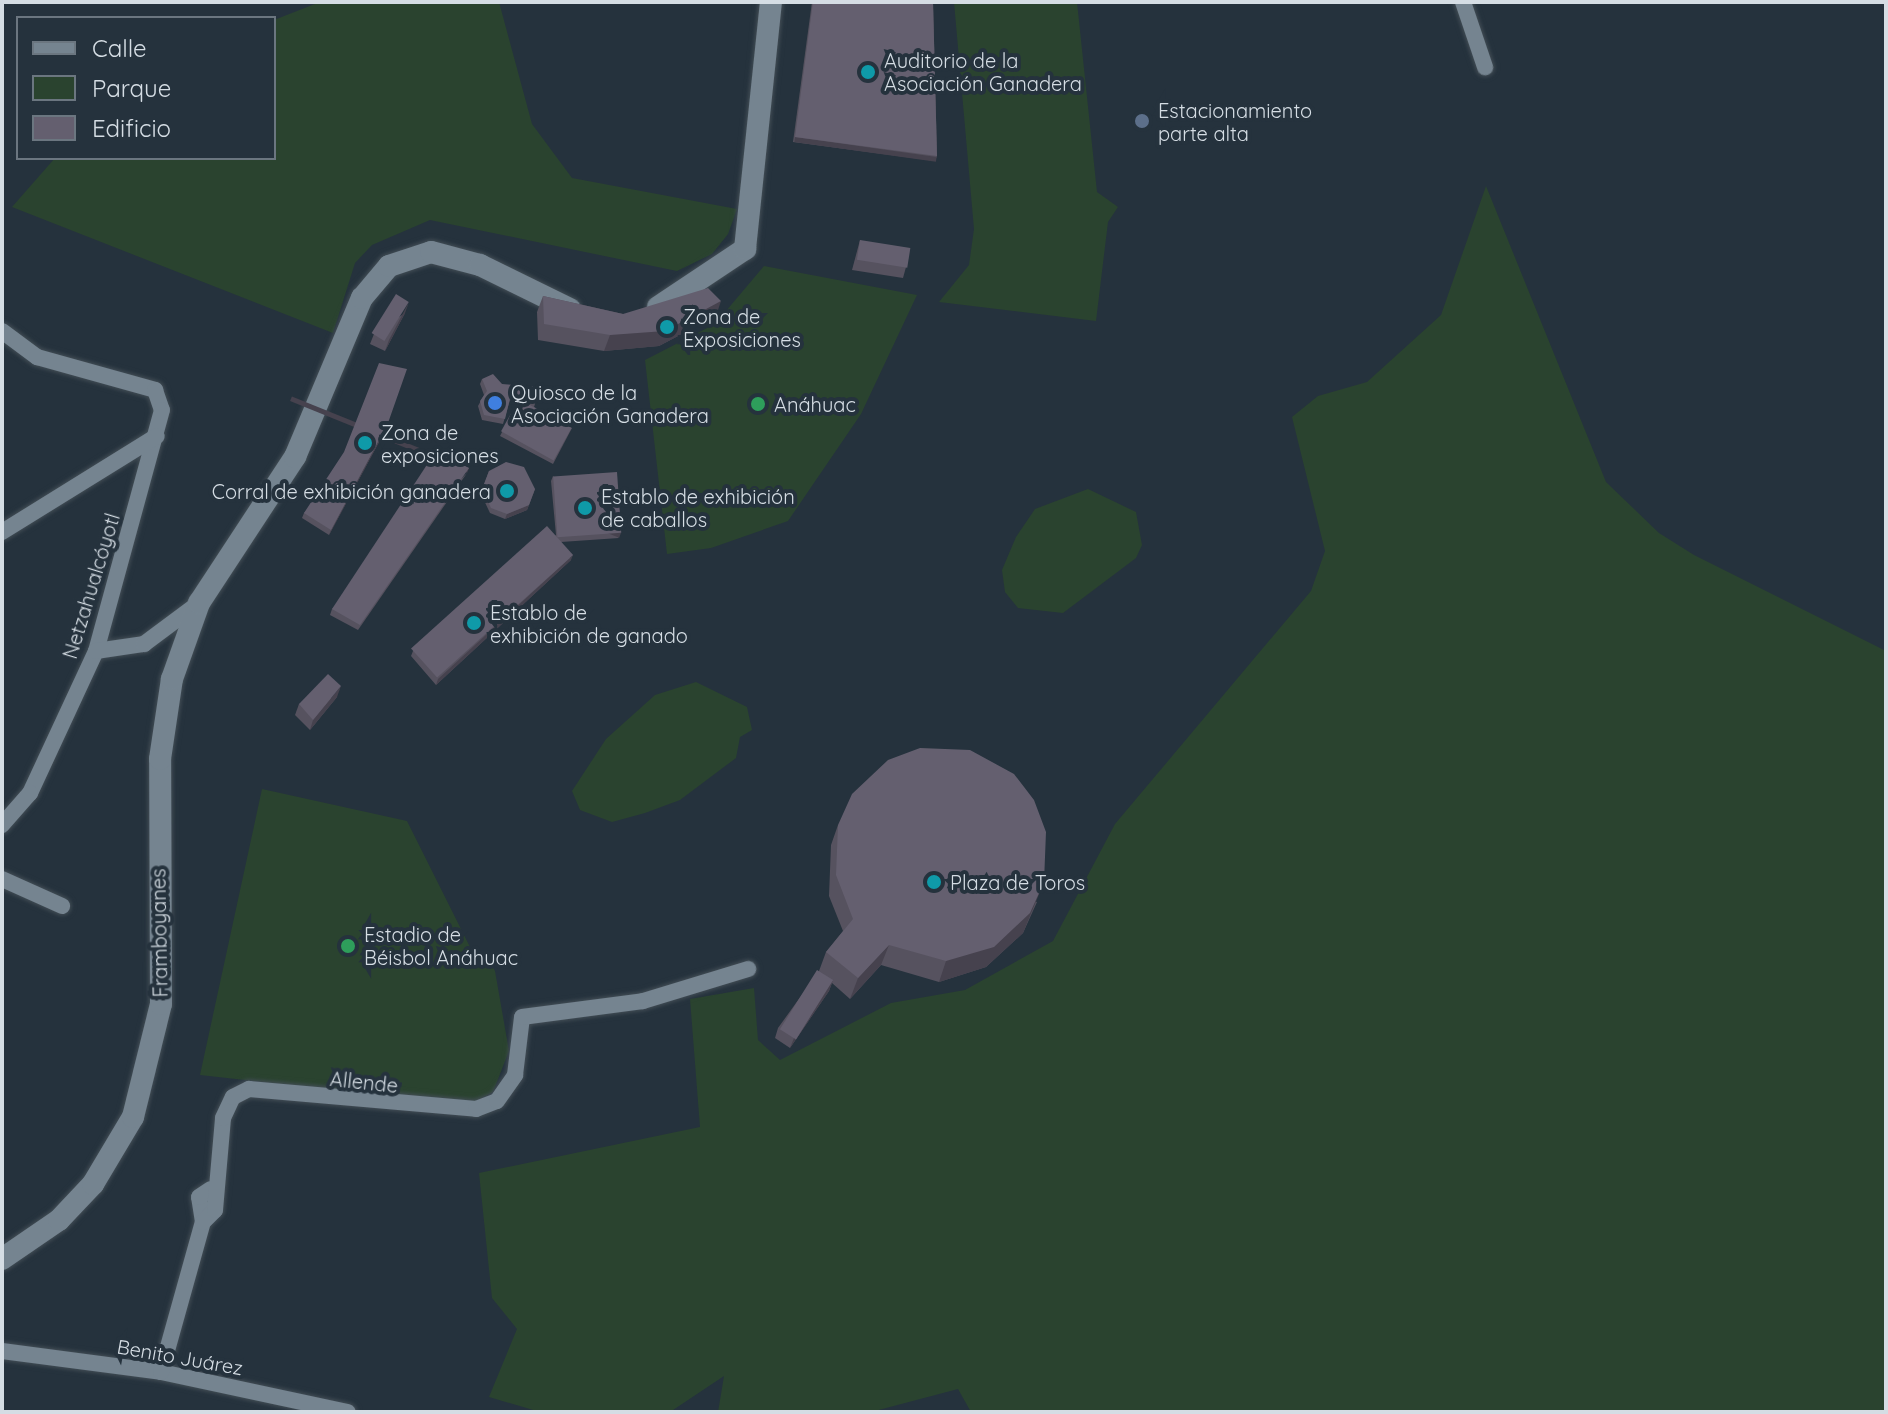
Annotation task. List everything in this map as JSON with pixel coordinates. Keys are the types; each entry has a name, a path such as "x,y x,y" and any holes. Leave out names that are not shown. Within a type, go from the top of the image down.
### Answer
{"street":[{"path":"633,314 684,296 745,249 771,2"},
{"path":"1463,2 1485,67"},
{"path":"96,651 144,644 199,603 295,457 376,275 403,259 445,254 557,306 594,315"},
{"name":"Netzahualcóyotl","path":"2,331 37,357 155,390 162,410 96,651 30,793 2,825"},
{"path":"2,532 157,436"},
{"name":"Framboyanes","path":"2,1259 59,1220 93,1184 115,1156 139,1098 161,1004 162,736 172,679 199,603"},
{"path":"2,879 62,906"},
{"name":"Allende","path":"161,1372 203,1222 215,1210 211,1189 233,1097 249,1089 476,1109 497,1101 515,1075 522,1017 643,1001 748,969"},
{"name":"Benito Juárez","path":"2,1351 161,1372 348,1412"}],"green space":[{"path":"320,2 499,2 532,124 572,178 737,209 728,234 712,254 677,271 430,220 372,245 355,263 333,333 12,207 53,160 276,160 276,19"},
{"path":"954,2 1077,2 1097,192 1118,207 1108,222 1096,321 939,302 969,265 974,229"},
{"path":"1486,186 1606,482 1659,533 1694,555 1886,651 1886,1412 971,1412 958,1389 871,1412 718,1412 724,1376 670,1412 540,1412 489,1397 517,1329 492,1298 479,1173 700,1127 690,999 754,988 758,1040 780,1060 891,1003 965,990 1053,941 1115,824 1311,591 1325,551 1292,417 1318,396 1367,382 1441,315"},
{"name":"Anáhuac","path":"764,266 917,295 861,414 788,521 711,548 667,554 645,360 715,324"},
{"path":"1088,489 1136,512 1142,545 1136,558 1063,613 1018,608 1005,592 1002,570 1016,537 1035,509"},
{"path":"696,682 747,707 752,730 740,737 736,758 680,800 645,813 612,822 580,810 572,791 606,739 655,695"},
{"name":"Estadio de Béisbol Anáhuac","path":"262,789 407,821 473,953 487,957 495,971 509,1051 493,1092 468,1105 200,1075"}],"building":[{"name":"Auditorio de la Asociación Ganadera","path":"813,2 933,2 937,156 795,137"},
{"path":"860,240 910,248 907,268 857,260"},
{"path":"708,288 721,301 665,331 610,335 544,324 543,296 623,314"},
{"path":"396,294 409,302 384,341 372,333"},
{"name":"Zona de exposiciones","path":"379,363 407,369 388,423 331,530 304,513 344,452"},
{"name":"Quiosco de la Asociación Ganadera","path":"493,374 502,384 538,387 535,404 511,394 505,419 484,415 480,401 487,391 482,379"},
{"path":"519,399 571,428 554,460 501,431"},
{"path":"436,451 469,468 360,625 332,609"},
{"name":"Corral de exhibición ganadera","path":"506,462 524,467 535,489 529,505 507,514 491,508 482,489 489,471"},
{"name":"Establo de exhibición de caballos","path":"617,472 621,533 557,537 553,476"},
{"name":"Establo de exhibición de ganado","path":"547,526 573,555 437,677 411,648"},
{"path":"328,674 341,686 313,720 299,704"},
{"name":"Plaza de Toros","path":"920,748 970,750 1014,774 1034,800 1046,832 1044,882 1030,913 994,947 946,961 889,945 858,978 826,952 853,919 836,875 838,825 852,794 888,760"},
{"path":"817,970 833,980 796,1039 780,1029"}],"place":[{"name":"Auditorio de la Asociación Ganadera","path":"868,72"},
{"name":"Estacionamiento parte alta","path":"1142,121"},
{"name":"Zona de Exposiciones","path":"667,327"},
{"name":"Quiosco de la Asociación Ganadera","path":"495,403"},
{"name":"Anáhuac","path":"758,404"},
{"name":"Zona de exposiciones","path":"365,443"},
{"name":"Corral de exhibición ganadera","path":"507,491"},
{"name":"Establo de exhibición de caballos","path":"585,508"},
{"name":"Establo de exhibición de ganado","path":"474,623"},
{"name":"Plaza de Toros","path":"934,882"},
{"name":"Estadio de Béisbol Anáhuac","path":"348,946"}]}
